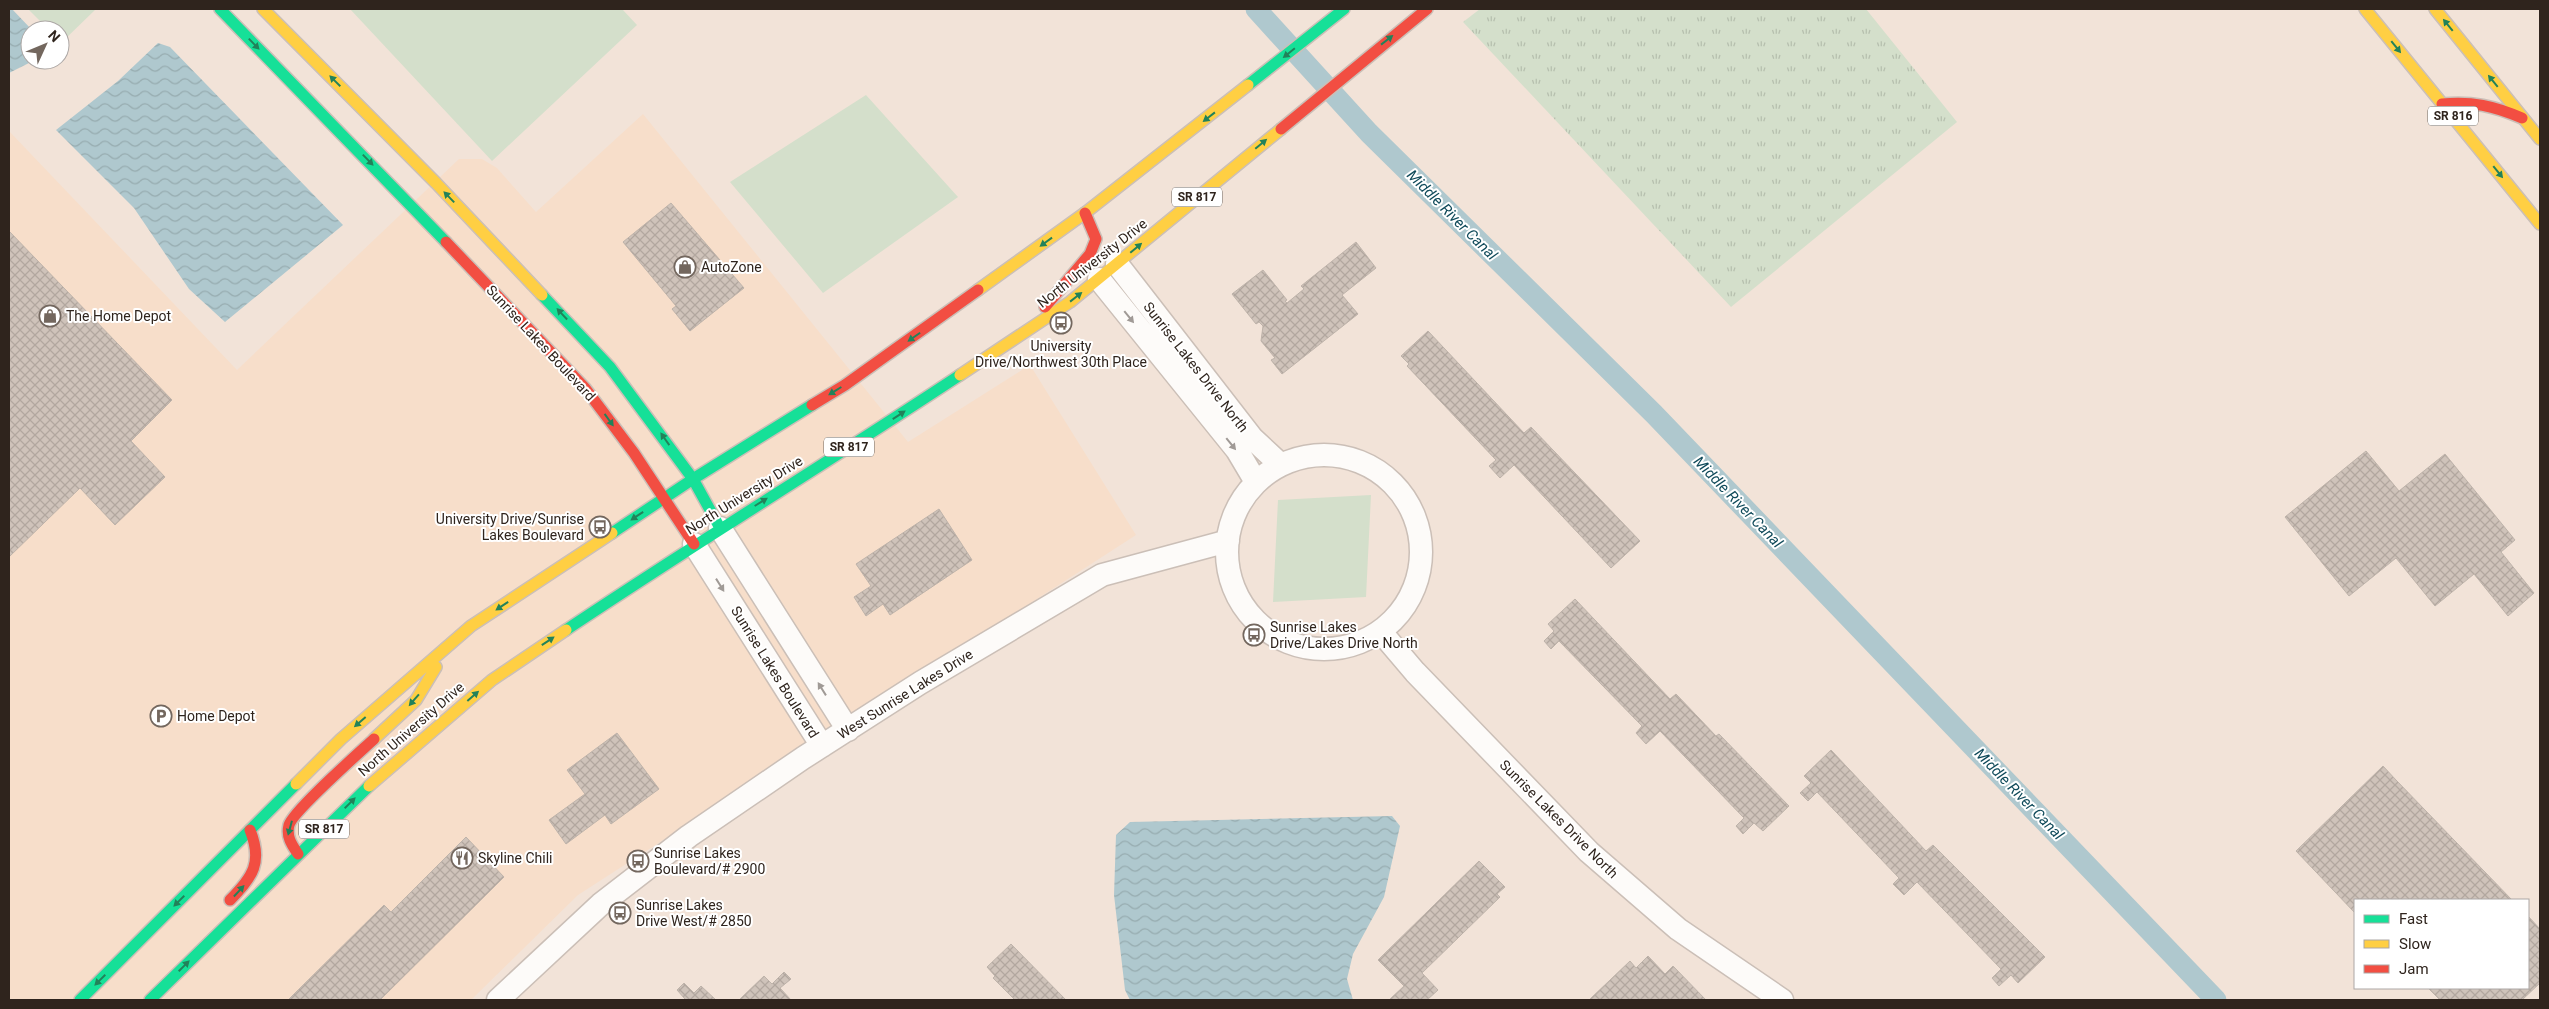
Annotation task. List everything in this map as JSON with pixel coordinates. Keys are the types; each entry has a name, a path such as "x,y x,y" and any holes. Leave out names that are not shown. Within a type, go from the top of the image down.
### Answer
{"main road":[{"name":"Sunrise Lakes Boulevard","path":"220,9 567,367 602,410 694,544"},
{"path":"263,9 446,194 610,367 693,479 720,528"},
{"path":"80,1000 341,739 472,626 693,479 845,386 1085,213 1344,9"},
{"name":"North University Drive","path":"150,1000 361,793 492,680 694,544 872,433 1070,302 1349,70 1427,9"},
{"name":"SR 816","path":"2365,9 2540,224"},
{"path":"2435,9 2540,139"},
{"path":"2442,104 2469,100 2523,119"},
{"path":"1023,333 1090,254 1096,239 1085,213"},
{"path":"298,854 288,838 289,824 326,782 416,700 450,644"},
{"path":"221,909 252,873 258,858 257,844 250,830"}],"street":[{"name":"Sunrise Lakes Drive North","path":"1117,264 1252,438 1281,465"},
{"name":"Sunrise Lakes Drive North","path":"1099,279 1237,450 1256,482"},
{"path":"1328,455 1352,458 1374,468 1393,484 1408,502 1418,525 1422,549 1420,573 1412,596 1398,616 1381,632 1355,645 1326,649 1298,646 1272,634 1251,616 1236,594 1228,568 1228,541 1233,519 1239,506 1256,482 1281,465 1312,456 1328,455"},
{"path":"720,528 848,730"},
{"name":"West Sunrise Lakes Drive","path":"498,1000 609,898 689,836 803,758 920,683 1102,575 1228,541"},
{"name":"Sunrise Lakes Boulevard","path":"694,544 822,746"},
{"name":"Sunrise Lakes Drive North","path":"1381,632 1415,672 1589,852 1678,929 1782,1000"}],"shaded area":[{"path":"643,114 908,442 1030,365 1136,535 578,895 471,1000 9,1000 9,131 237,370 459,159 482,159 497,168 536,212"}],"green space":[{"path":"28,9 96,9 70,34 70,20 39,20"},
{"path":"350,9 622,9 637,25 492,161"},
{"path":"1480,9 1866,9 1957,122 1731,307 1463,22"},
{"path":"866,95 958,197 823,293 730,182"},
{"path":"1371,495 1366,597 1273,602 1278,500"}],"water":[{"path":"9,9 12,9 22,20 20,20 20,68 9,73"},
{"path":"158,43 170,47 343,225 225,322 189,289 134,208 56,130 118,81"},
{"path":"1392,816 1400,826 1384,897 1353,954 1347,979 1353,1000 1130,1000 1125,990 1114,895 1116,835 1130,822"}],"building":[{"name":"AutoZone","path":"671,203 744,288 690,331 672,309 676,306 623,242"},
{"name":"The Home Depot","path":"9,231 172,400 131,441 165,477 115,525 80,488 9,557"},
{"path":"1356,242 1376,268 1342,295 1358,314 1282,374 1271,360 1275,358 1261,341 1263,326 1259,322 1256,324 1232,294 1263,270 1287,300 1285,301 1287,303 1304,289 1301,286"},
{"path":"1428,331 1524,433 1531,427 1640,541 1611,568 1514,465 1500,478 1489,466 1496,460 1407,366 1409,364 1401,356"},
{"path":"2366,451 2399,491 2445,454 2515,540 2501,552 2534,593 2508,616 2474,574 2435,606 2396,558 2349,596 2285,517"},
{"path":"939,509 972,560 890,615 883,604 866,616 854,597 871,586 856,564"},
{"path":"1575,599 1670,699 1676,694 1716,736 1719,734 1789,806 1763,831 1754,823 1743,834 1736,826 1744,818 1660,731 1646,744 1636,733 1642,726 1559,641 1551,649 1544,641 1554,631 1548,624"},
{"path":"617,733 659,789 611,824 605,815 566,844 549,820 585,794 567,770"},
{"path":"1831,750 1926,851 1933,845 2045,957 2018,983 2011,975 1999,986 1992,978 2001,969 1917,882 1904,895 1893,884 1899,878 1817,792 1808,801 1800,793 1811,783 1804,776"},
{"path":"2383,766 2511,899 2354,899 2354,912 2296,851"},
{"path":"466,837 504,877 380,1000 288,1000 384,905 391,912"},
{"path":"1479,861 1505,887 1497,894 1500,897 1422,973 1438,990 1427,1000 1389,1000 1404,986 1378,960"},
{"path":"2529,917 2540,929 2540,983 2522,1000 2440,1000 2429,989 2529,989"},
{"path":"1011,944 1066,1000 1015,1000 993,978 995,976 987,967"},
{"path":"1648,956 1665,974 1673,966 1706,1000 1652,1000 1650,998 1647,1000 1589,1000 1630,961 1636,968"},
{"path":"784,972 791,979 780,988 791,1000 739,1000 764,976 772,984"},
{"path":"684,983 694,993 701,986 716,1000 684,1000 677,990"}],"waterway":[{"name":"Middle River Canal","path":"1256,9 1369,133 1654,414 2216,1000"}],"traffic: fast":[{"path":"220,9 446,242"},
{"path":"1248,85 1344,9"},
{"path":"542,295 610,367 693,479 720,528"},
{"path":"566,630 960,375"},
{"path":"612,533 693,479 812,405"},
{"path":"80,1000 296,784"},
{"path":"150,1000 369,786"}],"traffic: slow":[{"path":"263,9 436,183 542,295"},
{"path":"2365,9 2540,224"},
{"path":"2435,9 2540,139"},
{"path":"978,290 1085,213 1248,85"},
{"path":"960,375 1070,302 1281,129"},
{"path":"296,784 341,739 471,626 612,533"},
{"path":"369,786 492,680 566,630"},
{"path":"374,739 416,700 436,667"}],"traffic: jam":[{"path":"1281,129 1427,9"},
{"path":"2442,104 2463,103 2483,105 2522,118"},
{"path":"1045,307 1090,254 1096,239 1085,213"},
{"path":"446,242 585,388 634,453 694,544"},
{"path":"812,405 845,385 978,290"},
{"path":"298,854 288,833 289,825 293,818 314,795 374,739"},
{"path":"230,900 245,884 254,868 256,851 250,830"}],"place":[{"name":"AutoZone","path":"685,267"},
{"name":"The Home Depot","path":"50,316"},
{"name":"University Drive/Northwest 30th Place","path":"1061,323"},
{"name":"University Drive/Sunrise Lakes Boulevard","path":"600,527"},
{"name":"Sunrise Lakes Drive/Lakes Drive North","path":"1254,635"},
{"name":"Home Depot","path":"161,716"},
{"name":"Skyline Chili","path":"462,858"},
{"name":"Sunrise Lakes Boulevard/# 2900","path":"638,861"},
{"name":"Sunrise Lakes Drive West/# 2850","path":"620,913"}]}
